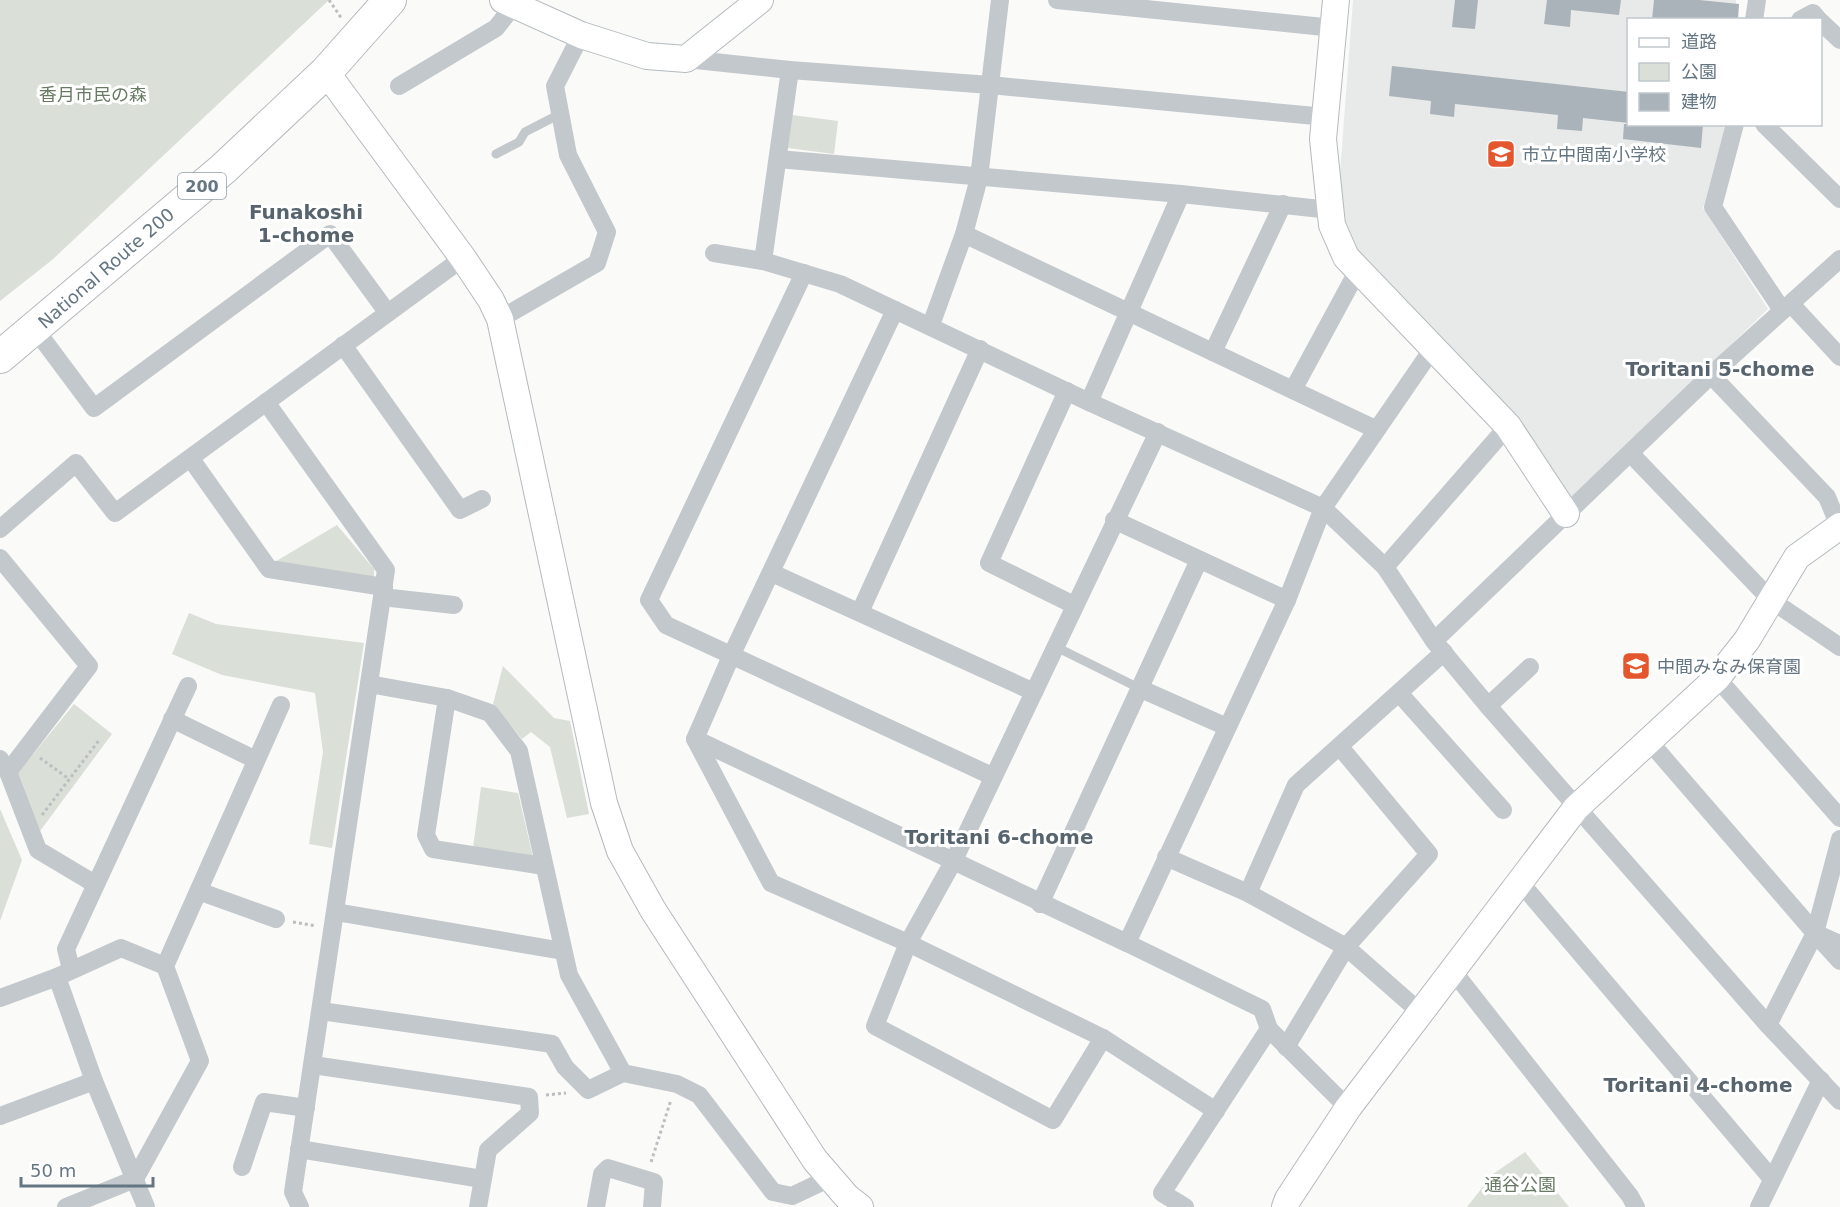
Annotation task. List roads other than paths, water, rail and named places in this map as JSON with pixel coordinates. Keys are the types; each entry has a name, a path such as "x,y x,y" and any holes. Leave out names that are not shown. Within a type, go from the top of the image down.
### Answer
{"highway":[{"name":"National Route 200","path":"0,357 223,169 326,72 390,0"}],"street":[{"path":"686,59 760,0"},
{"path":"931,325 964,234 979,178 1000,0"},
{"path":"1057,0 1334,28"},
{"path":"1336,0 1323,139 1332,225 1346,257 1508,426 1566,514"},
{"path":"1754,18 1758,0"},
{"path":"399,86 496,28 512,2 581,35 646,56 790,70 990,85 1326,117"},
{"path":"1804,18 1813,13 1818,18"},
{"path":"1822,22 1840,40"},
{"path":"500,319 597,263 607,231 568,155 555,86 581,35"},
{"path":"763,261 790,70"},
{"path":"326,72 463,258 491,300 500,319 604,803 620,851 659,920 815,1160 860,1207"},
{"path":"1734,126 1713,207 1786,307 1840,357"},
{"path":"1766,126 1840,199"},
{"path":"778,159 1181,194 1330,210"},
{"path":"1089,402 1181,194"},
{"path":"1213,352 1283,204"},
{"path":"35,329 94,408 330,234 387,312"},
{"path":"964,234 1375,429"},
{"path":"714,253 763,261 840,284 931,325 1089,402 1323,508 1385,567 1439,646 1488,706 1768,1025 1840,1101"},
{"path":"0,529 76,463 115,513 463,258"},
{"path":"1248,893 1296,785 1399,693 1439,646 1566,514 1711,375 1840,259"},
{"path":"1293,390 1358,270"},
{"path":"804,273 649,600 666,625 992,776"},
{"path":"695,739 732,654 895,310"},
{"path":"343,345 460,510 482,499"},
{"path":"1127,943 1287,600 1323,508 1375,429 1433,348"},
{"path":"860,612 980,349"},
{"path":"1285,1207 1348,1108 1576,808 1717,678 1747,640 1797,557 1839,526 1827,497 1711,375"},
{"path":"1066,391 989,563 1074,605"},
{"path":"266,402 387,570 292,1192 300,1207"},
{"path":"1385,567 1508,426"},
{"path":"1103,1038 1053,1120 875,1026 908,943 954,860 1114,520 1158,432"},
{"path":"1631,454 1771,600 1840,647"},
{"path":"191,459 269,569 454,605"},
{"path":"1114,520 1287,600"},
{"path":"0,558 89,666 4,766 38,850 95,884"},
{"path":"1040,904 1199,560"},
{"path":"772,573 1034,692"},
{"path":"1488,706 1530,667"},
{"path":"1717,678 1840,818"},
{"path":"369,684 447,698 490,713 519,751 569,975 623,1073"},
{"path":"146,1207 94,1081 64,973 66,949 188,686"},
{"path":"1141,688 1227,727"},
{"path":"1399,693 1503,810"},
{"path":"447,698 426,835 433,849 544,866"},
{"path":"66,1207 135,1179 200,1062 165,966 201,892 281,705"},
{"path":"172,719 256,760"},
{"path":"695,739 954,860 1040,904 1127,943 1262,1009 1269,1029 1348,1108"},
{"path":"695,739 771,883 908,943 1103,1038 1216,1112"},
{"path":"1648,740 1840,961"},
{"path":"1286,1047 1347,948 1429,855 1340,747"},
{"path":"1768,1025 1815,933 1839,843"},
{"path":"1166,857 1248,893 1347,948 1420,1012"},
{"path":"1520,882 1772,1179"},
{"path":"201,892 276,919"},
{"path":"334,920 563,951"},
{"path":"1815,933 1840,944"},
{"path":"0,998 122,948 165,966"},
{"path":"1453,971 1630,1196 1636,1207"},
{"path":"321,1011 552,1044 565,1066 588,1090 623,1073 677,1084 699,1095 773,1192 792,1196 830,1178"},
{"path":"1185,1207 1162,1193 1269,1029"},
{"path":"313,1065 529,1097 530,1113 488,1150 478,1207"},
{"path":"1759,1207 1821,1080"},
{"path":"0,1116 94,1081"},
{"path":"242,1167 264,1102 306,1108"},
{"path":"299,1149 482,1179"},
{"path":"596,1207 602,1174 608,1168 654,1182 652,1207"}],"lane":[{"path":"496,154 519,142 525,132 560,114"},
{"path":"1054,646 1141,688"}],"place":[{"name":"市立中間南小学校","path":"1501,154"},
{"name":"中間みなみ保育園","path":"1636,666"}],"district":[{"name":"Funakoshi 1-chome","path":"306,224"},
{"name":"Toritani 5-chome","path":"1720,369"},
{"name":"Toritani 6-chome","path":"999,837"},
{"name":"Toritani 4-chome","path":"1698,1085"}],"park label":[{"name":"香月市民の森","path":"93,94"},
{"name":"通谷公園","path":"1520,1184"}]}
